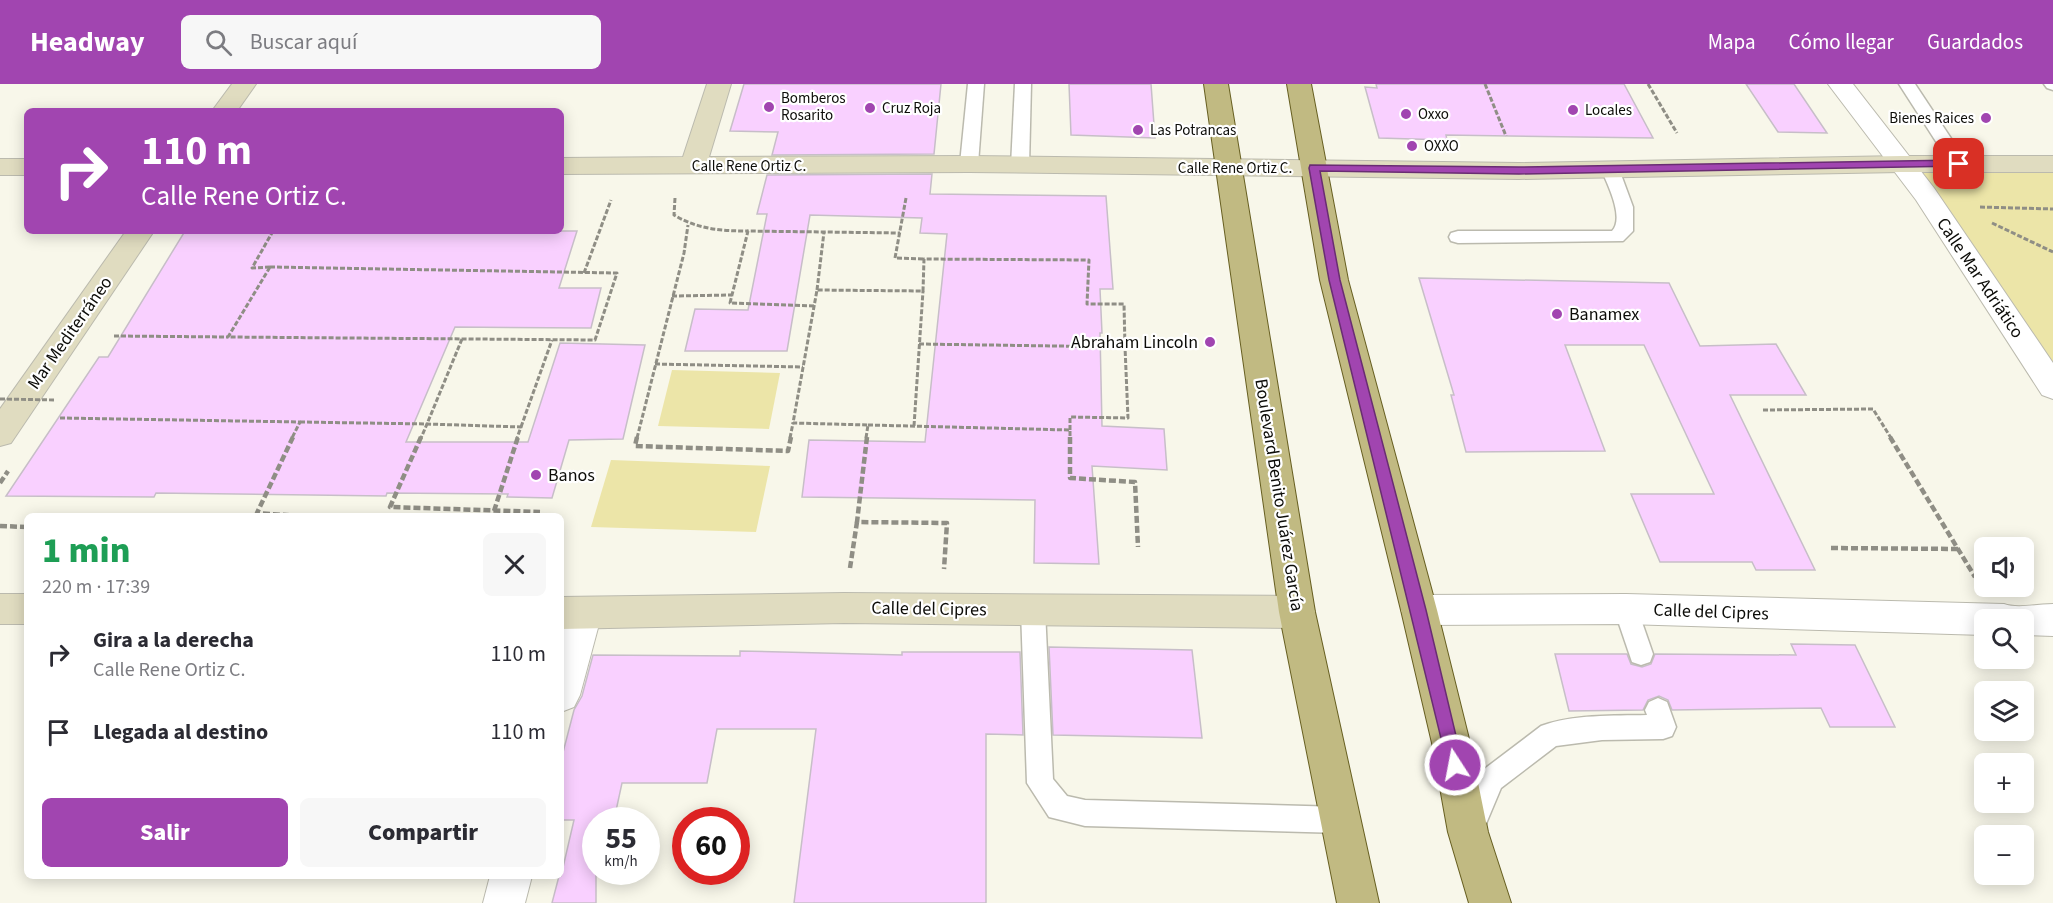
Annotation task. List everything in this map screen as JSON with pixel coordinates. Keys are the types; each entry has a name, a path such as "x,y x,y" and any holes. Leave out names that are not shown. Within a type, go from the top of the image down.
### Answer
{"main road":[{"path":"226,108 244,84"},
{"path":"693,166 718,84"},
{"name":"Boulevard Benito Juárez García","path":"1216,84 1297,612 1358,903"},
{"path":"1299,84 1334,280 1419,610 1451,743 1468,832 1490,903"},
{"name":"Calle Rene Ortiz C.","path":"564,166 969,164 1519,171 1901,164 2053,164"},
{"path":"0,167 24,167"},
{"name":"Mar Mediterráneo","path":"0,434 138,234"},
{"path":"0,609 24,609"},
{"name":"Calle del Cipres","path":"572,613 942,609 1297,612"}],"street":[{"name":"Calle Mar Adriático","path":"1840,84 1925,194 2053,387"},
{"name":"Calle del Cipres","path":"1419,610 1626,609 1974,618"},
{"path":"564,673 572,613"},
{"path":"2034,620 2053,620"},
{"path":"504,903 510,879"}],"lane":[{"path":"969,164 976,84"},
{"path":"1020,166 1023,84"},
{"path":"1907,84 1959,164"},
{"path":"1458,237 1616,237 1624,231 1627,221 1624,205 1610,169"},
{"path":"1626,609 1641,654"},
{"path":"1033,610 1040,783 1059,807 1085,813 1341,820"},
{"path":"1468,832 1492,778 1551,735 1602,728 1663,727 1658,710"}],"path":[{"path":"1485,84 1519,171"},
{"path":"1648,84 1697,168"},
{"path":"584,273 614,192"},
{"path":"676,193 674,215 688,225 712,231 900,233"},
{"path":"907,195 895,258 1089,260 1087,303 1124,304 1128,418 1070,417 1070,478 1135,482 1138,547"},
{"path":"1970,207 2053,208"},
{"path":"688,225 684,253 635,446 789,451 817,290 824,232"},
{"path":"748,231 730,303 813,306"},
{"path":"111,336 595,340 617,273 252,268 271,234"},
{"path":"914,426 924,259"},
{"path":"228,337 270,267"},
{"path":"817,290 923,291"},
{"path":"672,296 732,295"},
{"path":"462,339 390,507 540,512"},
{"path":"494,511 552,340"},
{"path":"919,344 1125,347"},
{"path":"655,364 803,367"},
{"path":"50,409 62,391"},
{"path":"0,399 56,400"},
{"path":"1763,410 1873,409 1993,609"},
{"path":"55,418 521,427"},
{"path":"257,513 300,422"},
{"path":"793,423 1070,430"},
{"path":"868,424 857,522 947,523 942,609"},
{"path":"0,526 24,527"},
{"path":"1831,548 1958,549"}],"shaded area":[{"path":"1901,164 2053,164 2053,387"},
{"path":"672,370 780,373 769,429 658,426"},
{"path":"611,460 770,466 756,532 591,527"}],"building":[{"path":"744,84 941,84 934,154 772,155 778,132 730,131"},
{"path":"1069,84 1151,84 1155,138 1071,135"},
{"path":"1376,84 1624,84 1653,138 1446,135 1447,140 1379,138 1365,87 1377,88"},
{"path":"1746,84 1794,84 1827,133 1778,132"},
{"path":"932,174 930,194 1106,196 1113,289 1100,289 1102,426 1164,429 1167,470 1092,466 1099,564 1034,563 1035,500 802,497 809,440 925,442 947,234 920,233 922,218 810,215 787,351 685,351 695,309 748,310 767,214 757,214 767,175"},
{"path":"564,231 577,231 559,288 601,288 591,328 455,327 406,442 528,442 560,343 645,345 623,439 569,440 552,498 507,497 508,494 387,493 386,496 156,493 154,497 6,496 99,357 108,357 183,234 564,234"},
{"path":"1419,278 1669,283 1700,346 1776,344 1806,395 1730,395 1815,570 1756,570 1752,562 1660,562 1631,494 1714,494 1644,345 1565,345 1605,451 1466,452 1451,395 1454,395"},
{"path":"1791,644 1855,645 1895,727 1830,727 1821,708 1672,710 1668,700 1659,696 1648,700 1643,710 1569,711 1555,654 1627,654 1631,664 1642,667 1651,664 1655,654 1796,655"},
{"path":"1049,647 1192,650 1202,738 1053,735"},
{"path":"740,651 902,655 902,652 1020,652 1023,735 986,734 986,903 794,903 816,729 717,729 707,783 622,783 617,807 582,807 582,885 596,885 596,903 552,903 558,879 564,879 564,863 574,820 564,820 564,748 574,710 582,696 593,655 740,656"}],"place":[{"name":"Bomberos Rosarito","path":"769,107"},
{"name":"Cruz Roja","path":"870,108"},
{"name":"Locales","path":"1573,110"},
{"name":"Oxxo","path":"1406,114"},
{"name":"Bienes Raices","path":"1986,118"},
{"name":"Las Potrancas","path":"1138,130"},
{"name":"OXXO","path":"1412,146"},
{"name":"Banamex","path":"1557,314"},
{"name":"Abraham Lincoln","path":"1210,342"},
{"name":"Banos","path":"536,475"}],"route":[{"path":"1455,765 1419,610 1334,280 1314,168 1519,171 1959,164"}]}
